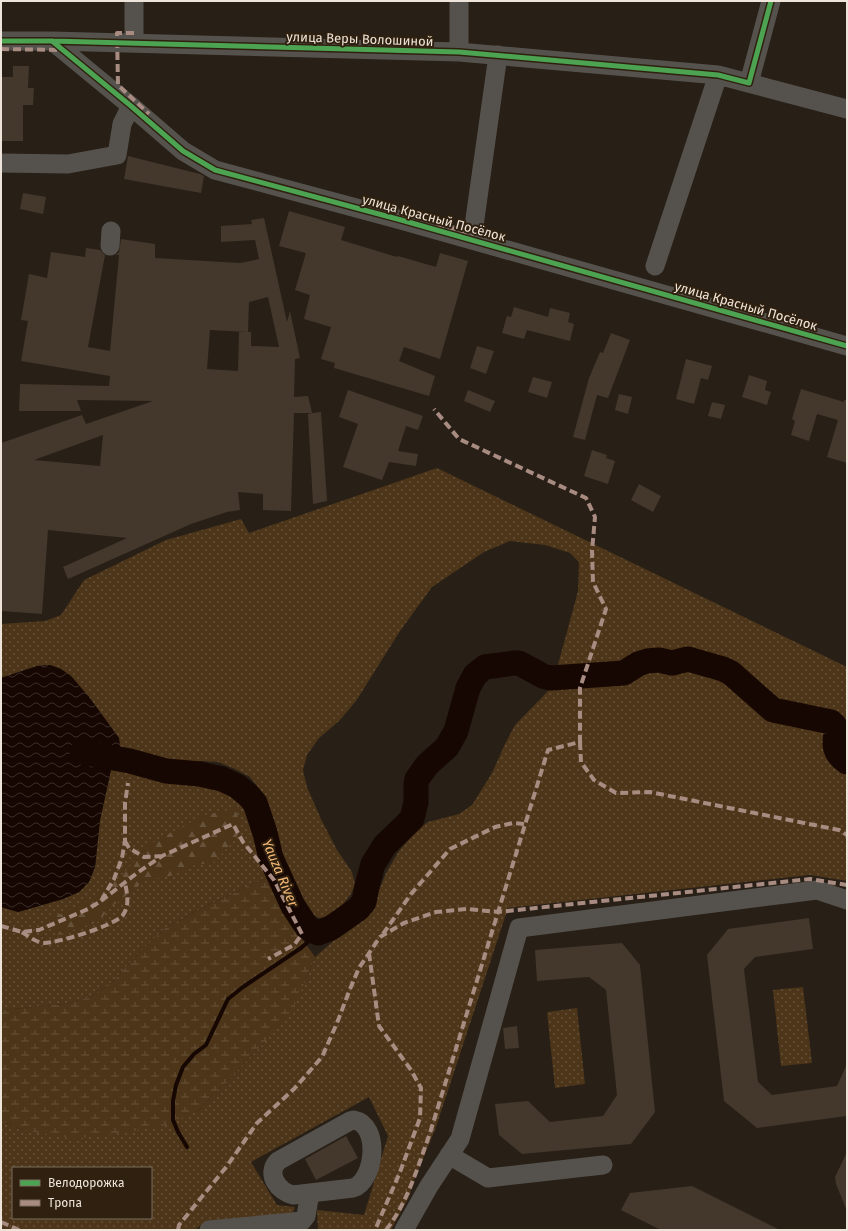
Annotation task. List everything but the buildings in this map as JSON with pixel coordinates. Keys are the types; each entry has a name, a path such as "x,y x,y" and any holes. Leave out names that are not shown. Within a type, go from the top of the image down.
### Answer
{"street":[{"path":"134,1 134,43"},
{"path":"459,1 459,52"},
{"path":"749,83 771,1"},
{"name":"улица Веры Волошиной","path":"1,41 52,41 459,52 498,55 718,75 847,110"},
{"name":"улица Красный Посёлок","path":"52,41 183,151 215,170 472,240 847,346"},
{"path":"472,240 498,55"},
{"path":"655,266 718,75"},
{"path":"1,163 68,164 117,155 122,124 131,106"},
{"path":"404,1230 429,1186 460,1139 519,928 817,890 847,900"},
{"path":"354,1120 360,1123 367,1132 372,1143 370,1162 362,1182 353,1188 310,1193 293,1194 283,1191 273,1176 275,1163 350,1121 354,1120"},
{"path":"449,1155 488,1178 603,1166"},
{"path":"209,1230 302,1221 306,1216 310,1193"}],"green space":[{"path":"437,468 847,667 847,881 810,875 508,908 435,1130 414,1180 409,1197 391,1230 318,1230 317,1210 364,1215 388,1136 369,1097 251,1162 277,1205 295,1207 293,1213 201,1225 195,1230 1,1230 1,1121 23,1130 198,1111 263,1044 303,987 315,957 360,918 376,898 386,873 399,851 415,832 428,822 459,814 472,805 492,773 515,725 552,687 578,591 579,562 570,553 545,545 510,541 484,552 432,587 400,631 356,701 339,721 319,738 307,755 303,770 307,787 337,850 352,872 355,884 351,894 330,916 320,918 312,915 299,897 283,866 275,824 269,805 261,791 250,777 218,762 202,761 183,763 166,761 120,748 119,738 89,697 71,676 61,669 50,665 37,666 1,678 1,624 45,621 61,615 84,580 166,540 241,519 249,533"},
{"path":"111,770 212,786 232,793 243,804 269,877 206,906 164,929 113,981 91,997 64,1004 1,1010 1,907 18,912 63,899 79,892 89,882 95,867 100,820"},
{"path":"235,809 242,829 231,844 214,862 191,866 174,875 145,881 107,910 100,921 58,935 47,917 60,914 91,899 120,877 150,844 204,815"},
{"path":"269,877 298,933 315,957 290,1014 198,1111 163,1126 74,1139 23,1130 1,1121 1,1010 64,1004 91,997 113,981 164,929 206,906"},
{"path":"803,987 812,1063 781,1066 773,990"},
{"path":"577,1008 585,1084 555,1088 547,1012"}],"water":[{"path":"50,665 61,669 71,676 89,697 119,738 120,748 111,770 100,820 95,867 89,882 79,892 63,899 18,912 1,907 1,678 37,666"}],"waterway":[{"name":"Yauza River","path":"82,752 130,761 166,771 200,774 222,779 237,786 255,803 265,833 271,858 293,906 307,927 318,933 331,928 358,909 364,902 373,864 385,845 412,819 416,802 417,779 427,765 447,747 456,731 468,688 475,675 485,667 519,663 543,676 551,678 624,673 638,664 647,661 659,660 672,663 688,659 723,669 731,673 773,710 831,722 835,726 836,730 836,750 847,762"},
{"path":"187,1147 173,1120 173,1101 176,1085 183,1067 194,1054 206,1045 228,999 243,987 301,948 318,933"}],"marked path":[{"path":"134,33 117,33 118,85 149,114"},
{"path":"1,49 62,50"},
{"path":"437,224 474,234"},
{"path":"386,1230 394,1219 406,1196 417,1171 430,1133 548,750 580,742 580,688 606,609 593,582 592,551 595,517 586,498 459,439 434,409"},
{"path":"580,742 581,762 594,780 616,793 650,792 839,830 847,835"},
{"path":"1,926 22,932 39,930 88,909 101,901 114,879 122,858 125,841 125,803 128,783"},
{"path":"383,934 411,894 450,849 495,827 513,823 525,824"},
{"path":"101,901 162,856 233,824 243,842 274,880 302,934 294,945 268,959"},
{"path":"125,841 129,848 144,857 162,856"},
{"path":"178,1230 179,1225 227,1166 257,1123 294,1089 322,1057 359,968 380,937 404,923 436,912 467,909 498,912 810,879 847,885"},
{"path":"22,932 36,941 44,943 73,937 110,924 123,915 127,907 125,882"},
{"path":"369,953 379,1026 411,1070 421,1088 420,1118 400,1172 375,1230"},
{"path":"1,1222 19,1230"}],"cycle path":[{"path":"1,41 52,41 459,52 718,75 749,83 771,1"},
{"path":"52,41 183,151 215,170 401,220 847,346"}]}
